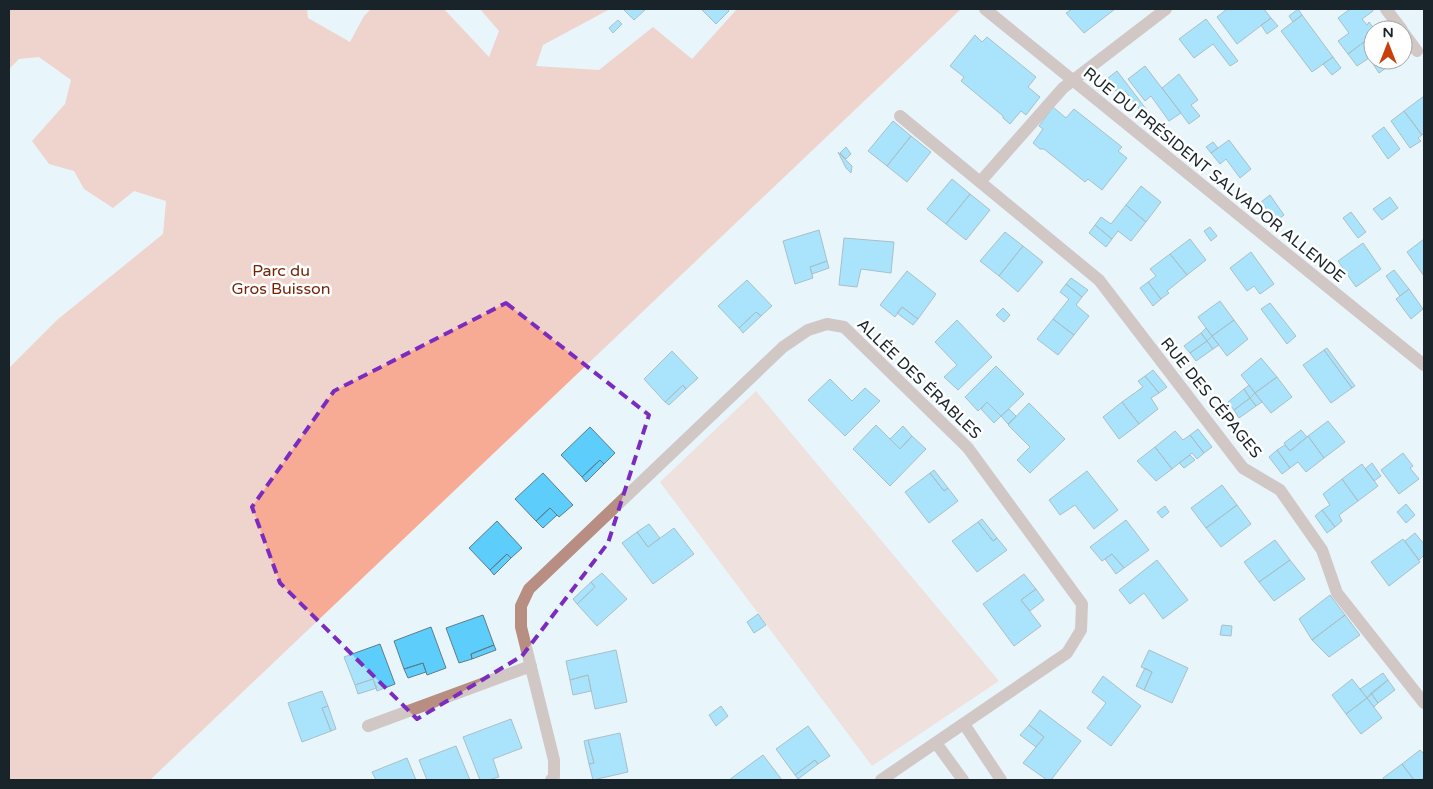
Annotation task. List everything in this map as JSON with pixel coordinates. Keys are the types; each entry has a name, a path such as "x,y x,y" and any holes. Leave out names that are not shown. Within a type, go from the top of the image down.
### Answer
{"street":[{"name":"RUE DU PRÉSIDENT SALVADOR ALLENDE","path":"984,9 1424,365"},
{"path":"980,182 1063,88 1166,9"},
{"path":"1386,9 1394,20"},
{"path":"1413,46 1417,51"},
{"name":"RUE DES CÉPAGES","path":"900,116 1099,280 1243,468 1280,490 1322,550 1338,593 1424,703"},
{"name":"ALLÉE DES ÉRABLES","path":"551,780 554,777 554,760 521,627 521,606 529,589 782,347 808,330 827,324 844,327 968,448 1082,604 1081,630 1067,653 881,780"},
{"path":"368,726 531,666"},
{"path":"964,724 1001,780"},
{"path":"936,743 964,780"}],"highlighted area":[{"path":"506,303 649,415 608,543 522,656 417,719 280,583 252,507 334,391"}],"shaded area":[{"path":"756,391 999,681 872,766 660,482"}],"green space":[{"name":"Parc du Gros Buisson","path":"9,9 307,9 308,18 350,42 364,16 371,9 444,9 489,57 499,31 480,9 610,9 543,45 536,66 599,70 653,27 692,59 737,9 961,9 150,780 9,780 9,368 57,320 163,234 166,201 134,191 113,208 84,189 74,171 49,164 32,141 65,104 71,80 39,57 19,59 9,69"}],"building":[{"path":"623,9 646,9 634,20"},
{"path":"701,9 727,9 729,11 716,24"},
{"path":"1072,9 1115,9 1084,33 1066,13"},
{"path":"1227,9 1264,9 1271,18 1237,44 1217,17"},
{"path":"1298,9 1302,15 1293,22 1289,16"},
{"path":"1350,9 1372,9 1373,11 1362,19 1363,43 1348,54 1338,41 1349,33 1338,18"},
{"path":"1302,15 1333,57 1312,72 1281,31"},
{"path":"1271,18 1278,26 1267,34 1261,25"},
{"path":"1206,19 1238,61 1230,66 1213,44 1194,58 1179,39"},
{"path":"618,20 622,24 613,33 609,28"},
{"path":"975,35 982,42 987,37 1036,77 1028,87 1040,97 1026,115 1021,111 1010,124 961,81 964,77 950,66"},
{"path":"1363,43 1363,62 1357,66 1348,54"},
{"path":"1333,57 1341,68 1332,75 1323,64"},
{"path":"1145,66 1181,113 1169,121 1151,96 1145,101 1128,79"},
{"path":"1117,71 1153,118 1149,122 1125,91 1120,95 1114,89 1111,91 1104,81"},
{"path":"1179,74 1198,100 1191,105 1200,116 1189,124 1162,88"},
{"path":"1424,96 1424,133 1422,135 1404,111"},
{"path":"1053,107 1066,118 1074,109 1122,147 1118,151 1127,158 1102,190 1088,179 1085,182 1044,149 1040,149 1033,143 1043,129 1039,126"},
{"path":"1404,111 1422,135 1418,138 1421,141 1410,148 1391,121"},
{"path":"893,121 911,136 887,166 868,151"},
{"path":"1384,127 1400,149 1388,159 1372,136"},
{"path":"911,136 931,152 907,182 887,166"},
{"path":"1229,140 1251,169 1240,178 1226,159 1220,164 1211,153"},
{"path":"1213,142 1218,148 1211,153 1206,147"},
{"path":"846,147 851,154 846,159 840,153"},
{"path":"838,152 852,166 851,173 846,168"},
{"path":"952,179 970,194 946,224 927,209"},
{"path":"1141,186 1161,202 1146,222 1126,205"},
{"path":"970,194 990,210 966,240 946,224"},
{"path":"1270,195 1284,215 1276,221 1261,202"},
{"path":"1390,197 1398,208 1382,220 1373,209"},
{"path":"1126,205 1146,222 1131,241 1118,231 1112,239 1095,225 1101,217 1111,224"},
{"path":"1351,212 1366,232 1358,238 1343,218"},
{"path":"1095,225 1112,239 1106,247 1089,233"},
{"path":"1210,227 1217,236 1211,241 1204,231"},
{"path":"819,230 827,261 810,267 813,278 795,284 783,241"},
{"path":"1005,232 1023,246 999,276 980,261"},
{"path":"844,238 894,242 891,273 861,269 857,287 839,285"},
{"path":"1190,239 1206,260 1187,275 1170,254"},
{"path":"1424,239 1424,276 1407,252"},
{"path":"1363,243 1381,269 1356,287 1338,261"},
{"path":"1023,246 1043,262 1018,292 999,276"},
{"path":"1251,252 1274,284 1260,294 1254,286 1247,291 1230,268"},
{"path":"1170,254 1187,275 1167,291 1169,293 1161,299 1148,282 1156,276 1150,269"},
{"path":"827,261 829,268 812,274 810,267"},
{"path":"1394,270 1409,289 1400,296 1386,276"},
{"path":"907,271 936,294 918,319 902,307 895,317 880,305"},
{"path":"1071,278 1088,290 1082,297 1066,284"},
{"path":"747,280 772,306 761,316 756,312 739,328 718,306"},
{"path":"1148,282 1161,299 1153,306 1140,288"},
{"path":"1066,284 1082,297 1076,305 1089,316 1074,335 1053,319 1069,299 1060,292"},
{"path":"1409,289 1423,309 1411,319 1396,299"},
{"path":"1220,301 1234,320 1212,336 1198,317"},
{"path":"1270,303 1296,336 1287,344 1261,309"},
{"path":"902,307 918,319 913,325 897,313"},
{"path":"1003,308 1010,315 1004,322 996,315"},
{"path":"756,312 761,316 743,333 739,328"},
{"path":"1053,319 1074,335 1058,355 1037,339"},
{"path":"957,320 992,357 958,390 944,377 957,365 935,342"},
{"path":"1234,320 1248,339 1227,356 1212,336"},
{"path":"1206,328 1212,336 1207,341 1201,333"},
{"path":"1201,333 1207,341 1190,353 1184,346"},
{"path":"1212,336 1219,345 1213,349 1207,341"},
{"path":"1207,341 1213,349 1196,361 1190,353"},
{"path":"1327,348 1355,386 1352,388 1324,350"},
{"path":"1324,350 1352,388 1331,403 1303,365"},
{"path":"672,351 698,378 686,389 683,385 665,402 644,379"},
{"path":"1261,358 1277,377 1255,393 1241,375"},
{"path":"996,366 1024,394 1001,416 987,402 978,411 965,397"},
{"path":"1153,370 1167,387 1159,393 1145,376"},
{"path":"1145,376 1159,393 1151,398 1158,409 1139,424 1122,402 1143,387 1138,381"},
{"path":"1277,377 1292,397 1271,413 1255,393"},
{"path":"830,379 852,401 865,388 880,401 845,436 808,400"},
{"path":"683,385 686,389 669,405 665,402"},
{"path":"1249,385 1255,393 1250,398 1244,389"},
{"path":"1244,389 1250,398 1234,410 1228,402"},
{"path":"1255,393 1262,402 1256,406 1250,398"},
{"path":"1250,398 1256,406 1239,418 1234,410"},
{"path":"987,402 1001,416 994,423 981,409"},
{"path":"1122,402 1139,424 1119,439 1103,417"},
{"path":"1029,403 1065,439 1030,473 1017,460 1030,447 1008,425"},
{"path":"1009,409 1016,416 1008,424 1001,416"},
{"path":"1328,421 1345,442 1324,458 1308,436"},
{"path":"876,425 900,449 912,436 926,449 890,486 853,449"},
{"path":"903,426 912,436 900,449 890,439"},
{"path":"590,427 615,453 604,464 600,460 582,477 561,455"},
{"path":"1198,429 1212,447 1204,453 1190,435"},
{"path":"1301,430 1307,437 1290,451 1284,443"},
{"path":"1175,431 1183,440 1190,435 1204,453 1197,459 1192,453 1172,469 1155,447"},
{"path":"1308,436 1324,458 1306,472 1298,462 1290,468 1277,450 1285,445 1290,451"},
{"path":"1155,447 1172,469 1156,481 1137,461"},
{"path":"1277,450 1290,468 1282,474 1269,457"},
{"path":"1403,453 1413,466 1410,468 1419,479 1399,494 1381,470"},
{"path":"1190,455 1195,460 1184,468 1179,463"},
{"path":"600,460 604,464 586,482 582,477"},
{"path":"1372,463 1381,476 1374,481 1365,469"},
{"path":"1362,464 1378,486 1358,501 1342,479"},
{"path":"934,470 948,488 944,491 930,473"},
{"path":"1087,471 1118,510 1094,529 1075,505 1060,515 1049,500"},
{"path":"543,473 573,505 559,517 550,508 536,521 515,499"},
{"path":"930,473 944,491 948,488 958,501 929,523 905,492"},
{"path":"1342,479 1358,501 1339,515 1342,521 1335,527 1322,510 1330,505 1323,494"},
{"path":"1222,485 1237,505 1206,528 1191,508"},
{"path":"1406,504 1415,515 1406,523 1397,512"},
{"path":"1237,505 1251,524 1221,547 1206,528"},
{"path":"1165,506 1169,512 1162,518 1157,512"},
{"path":"550,508 557,515 543,528 536,521"},
{"path":"1322,510 1335,527 1327,533 1315,516"},
{"path":"982,519 997,538 993,541 978,522"},
{"path":"1126,520 1149,550 1124,568 1112,554 1102,561 1090,547"},
{"path":"497,521 522,548 511,558 507,554 490,570 469,548"},
{"path":"978,522 993,541 997,538 1007,550 977,572 952,541"},
{"path":"649,524 660,538 648,547 637,532"},
{"path":"674,528 694,554 653,584 622,543 637,532 648,547"},
{"path":"1415,533 1424,544 1424,555 1419,560 1405,541"},
{"path":"1403,539 1420,562 1389,586 1371,562"},
{"path":"1275,540 1290,560 1259,582 1244,562"},
{"path":"507,554 511,558 494,575 490,570"},
{"path":"1112,554 1124,568 1116,574 1105,559"},
{"path":"1157,560 1188,600 1163,619 1144,593 1130,604 1119,590"},
{"path":"1290,560 1305,579 1274,601 1259,582"},
{"path":"602,573 627,599 597,626 577,604 595,587 591,582"},
{"path":"1024,574 1036,589 1021,600 1041,626 1014,646 983,604"},
{"path":"591,582 595,587 577,604 573,599"},
{"path":"1036,589 1044,600 1030,611 1021,600"},
{"path":"1330,595 1345,615 1312,640 1299,619"},
{"path":"758,614 766,625 754,633 747,622"},
{"path":"483,615 494,645 471,654 472,659 459,663 446,628"},
{"path":"1345,615 1360,635 1329,657 1312,640"},
{"path":"1222,625 1232,626 1231,636 1220,635"},
{"path":"431,627 446,668 427,675 423,663 404,669 394,641"},
{"path":"380,644 395,684 377,691 373,679 355,685 344,657"},
{"path":"494,645 496,650 472,659 471,654"},
{"path":"616,650 627,702 595,709 588,675 570,680 566,661"},
{"path":"1149,650 1188,668 1172,703 1144,690 1152,672 1141,667"},
{"path":"423,663 426,672 408,678 404,669"},
{"path":"1145,668 1152,672 1144,690 1136,686"},
{"path":"1383,673 1388,680 1367,698 1360,689"},
{"path":"588,675 591,691 573,695 570,680"},
{"path":"1103,676 1141,706 1111,746 1087,728 1106,703 1092,692"},
{"path":"373,679 377,688 358,694 355,685"},
{"path":"1352,679 1367,698 1346,714 1332,695"},
{"path":"1388,680 1395,690 1378,703 1371,693"},
{"path":"322,691 328,706 322,708 331,731 302,742 288,703"},
{"path":"1371,693 1378,703 1374,707 1367,698"},
{"path":"1367,698 1382,718 1361,734 1346,714"},
{"path":"328,706 336,729 331,731 322,708"},
{"path":"721,706 728,716 716,726 709,715"},
{"path":"1040,710 1081,741 1051,780 1047,780 1023,763 1044,737 1029,725"},
{"path":"511,719 522,748 493,759 499,777 480,780 463,737"},
{"path":"1029,725 1044,737 1036,747 1020,735"},
{"path":"808,726 830,756 818,764 815,760 795,775 776,749"},
{"path":"620,733 628,772 593,780 589,764 594,763 588,740"},
{"path":"588,740 594,763 589,764 584,741"},
{"path":"456,746 470,780 427,780 419,760"},
{"path":"1420,750 1424,754 1424,779 1414,780 1402,764"},
{"path":"763,755 782,780 729,780"},
{"path":"407,758 416,780 376,780 372,772"},
{"path":"815,760 818,764 798,779 795,775"},
{"path":"1402,764 1414,780 1384,780 1383,778"}]}
